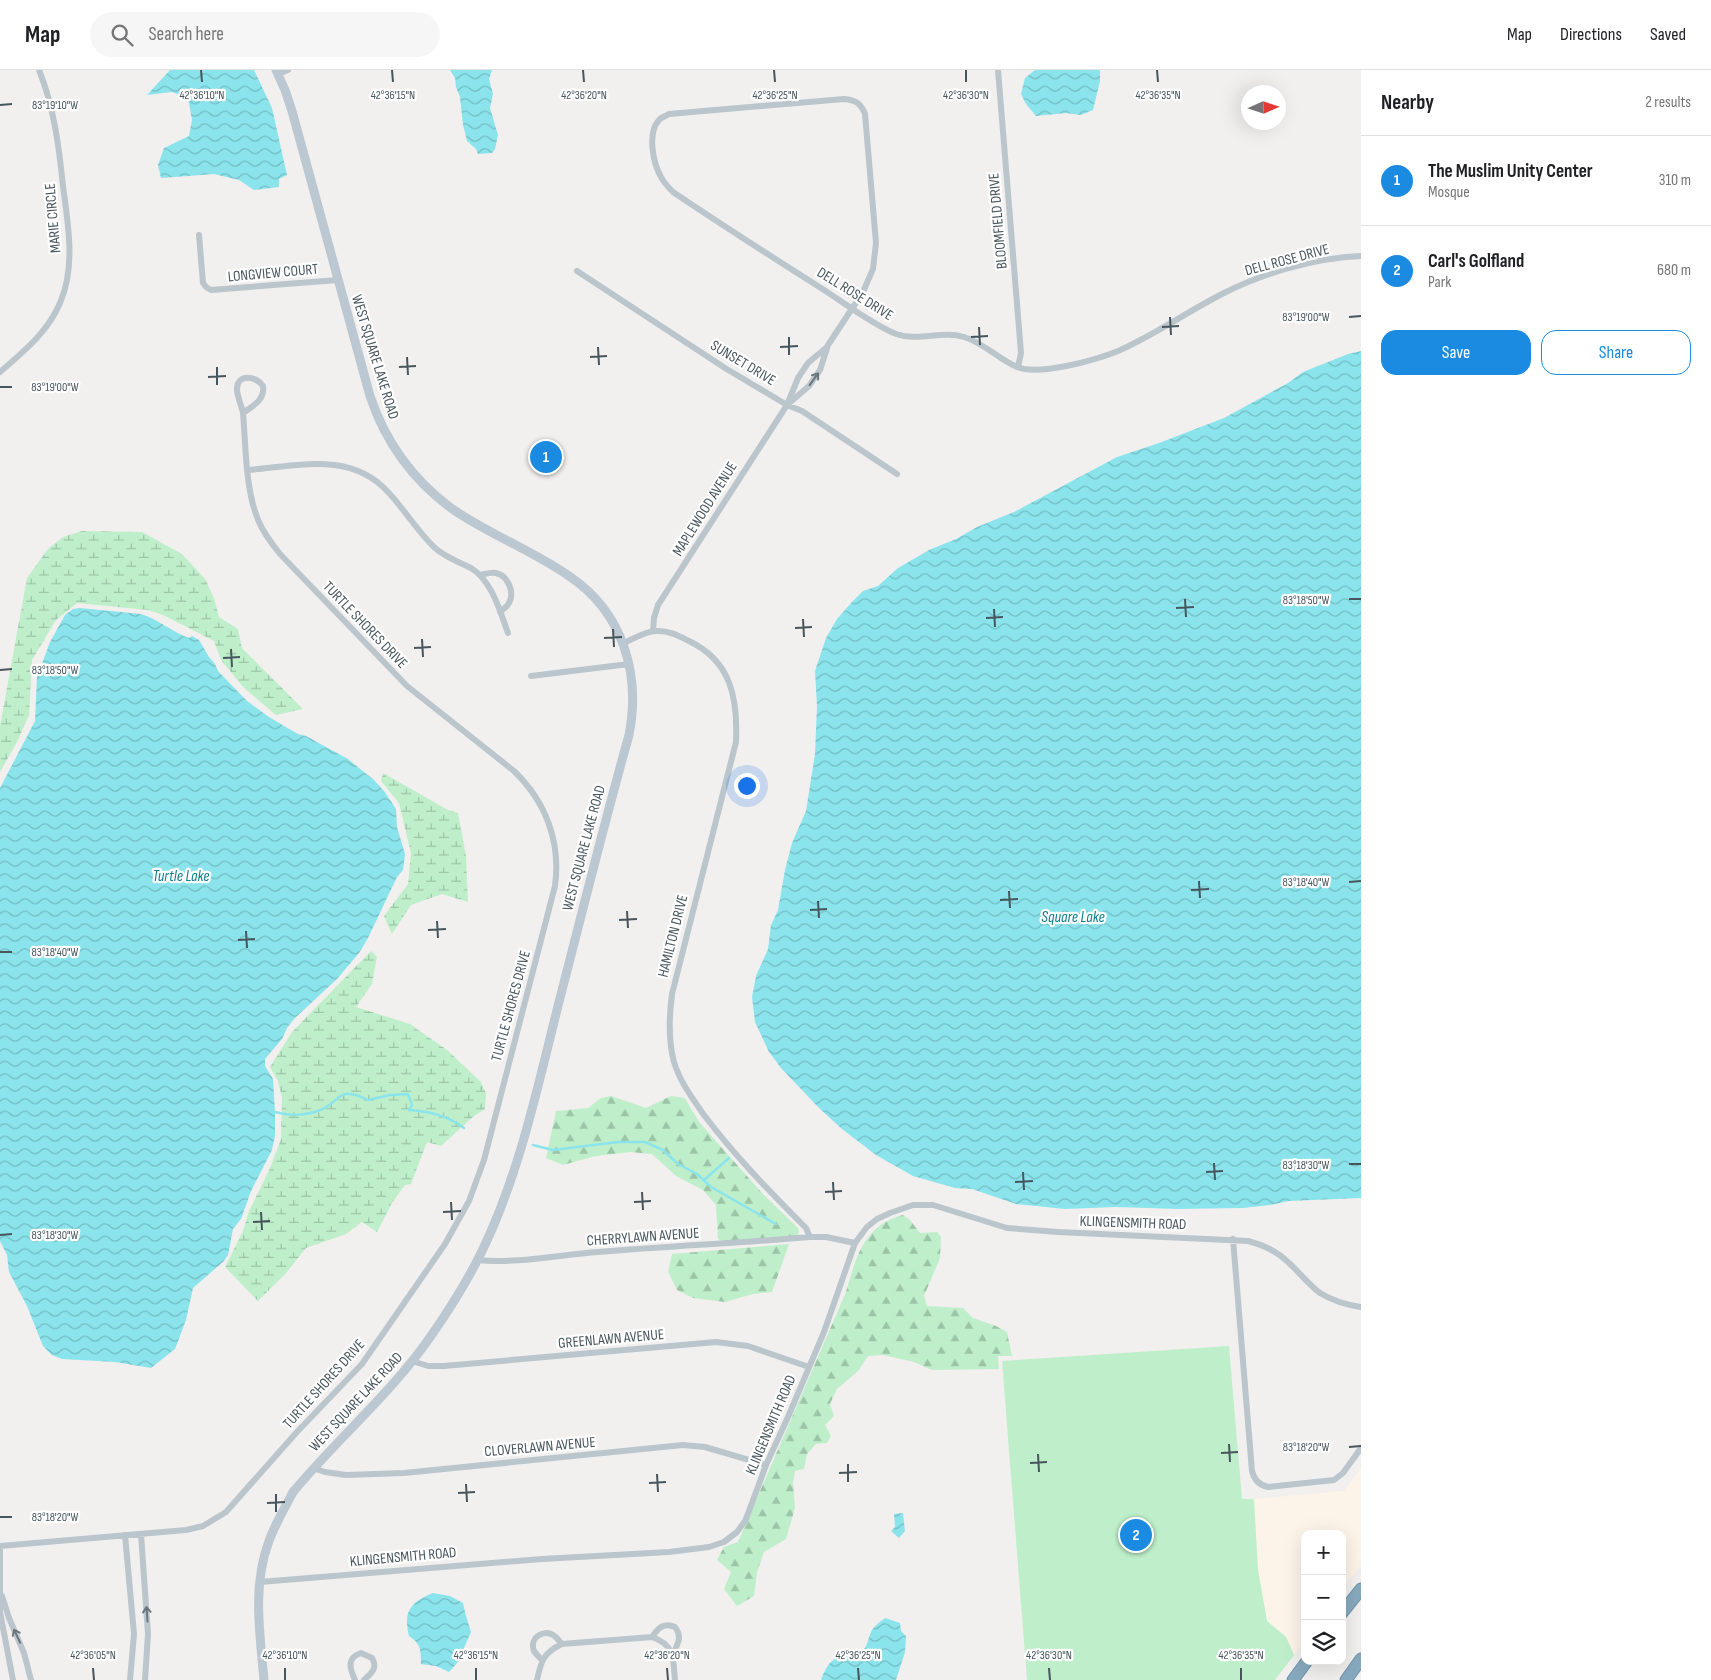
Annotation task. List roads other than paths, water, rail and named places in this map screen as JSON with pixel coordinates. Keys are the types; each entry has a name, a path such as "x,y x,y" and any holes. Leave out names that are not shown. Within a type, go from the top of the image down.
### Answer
{"highway":[{"path":"1346,1609 1361,1589"},
{"path":"1346,1680 1361,1659"},
{"path":"1293,1680 1304,1665"}],"street":[{"name":"MARIE CIRCLE","path":"0,372 30,345 54,316 64,292 70,264 69,234 58,140 49,99 39,70"},
{"path":"277,72 288,70"},
{"name":"BLOOMFIELD DRIVE","path":"999,71 1021,352 1018,367"},
{"name":"WEST SQUARE LAKE ROAD","path":"264,1680 258,1618 260,1582 269,1541 293,1492 313,1468 388,1391 433,1334 477,1260 494,1223 516,1164 543,1067 597,851 629,735 634,700 624,643 602,605 577,581 453,509 427,488 405,464 391,444 376,414 362,370 292,111 277,72"},
{"name":"DELL ROSE DRIVE","path":"860,104 856,101 844,100 669,114 660,119 653,133 656,167 662,180 674,192 884,328 902,336 954,335 970,339 1018,367 1038,370 1103,356 1132,344 1222,294 1244,284 1302,266 1361,256"},
{"name":"MAPLEWOOD AVENUE","path":"653,631 658,604 787,405 798,378 808,363 828,345 869,281 876,250 865,114 860,104"},
{"name":"LONGVIEW COURT","path":"199,235 204,283 211,290 338,280"},
{"name":"SUNSET DRIVE","path":"577,271 724,368 787,405 802,411 897,474"},
{"name":"MAPLEWOOD AVENUE","path":"787,405 809,386 820,370 828,345"},
{"name":"TURTLE SHORES DRIVE","path":"0,1546 194,1528 211,1522 226,1512 362,1364 446,1244 469,1201 484,1160 556,876 554,837 547,816 534,793 514,771 407,686 280,554 267,537 258,521 251,498 243,413 237,391 237,387 242,380 248,378 256,379 263,386 262,397 243,413"},
{"path":"248,470 331,464 349,468 373,478 389,492 438,550 480,575 500,612 508,633"},
{"path":"480,575 498,574 504,577 510,585 511,598 507,606 500,612"},
{"path":"624,643 653,631"},
{"name":"HAMILTON DRIVE","path":"653,631 675,634 704,649 713,656 723,669 730,686 735,703 737,722 733,758 708,848 672,994 669,1027 674,1064 692,1098 724,1142 806,1228 810,1237"},
{"path":"531,676 629,664"},
{"name":"KLINGENSMITH ROAD","path":"260,1582 542,1558 669,1552 709,1547 729,1538 744,1521 827,1324 855,1243 867,1227 877,1219 913,1205 933,1205 1008,1228 1248,1241 1270,1249 1290,1263 1309,1284 1321,1293 1342,1303 1361,1307"},
{"path":"810,1237 826,1237 855,1243"},
{"name":"CHERRYLAWN AVENUE","path":"477,1260 511,1260 810,1237"},
{"path":"1233,1239 1251,1462 1255,1479 1261,1485 1268,1487 1331,1480 1343,1473 1361,1448"},
{"name":"GREENLAWN AVENUE","path":"412,1361 428,1366 444,1366 716,1342 748,1346 809,1367"},
{"name":"CLOVERLAWN AVENUE","path":"313,1468 346,1475 404,1473 683,1445 705,1447 766,1465"},
{"path":"140,1534 148,1634 145,1680"},
{"path":"126,1535 134,1634 130,1680"},
{"path":"0,1550 0,1612 13,1680"},
{"path":"1,1593 24,1653 31,1680"},
{"path":"652,1637 661,1626 675,1627 680,1640 673,1654"},
{"path":"542,1660 534,1651 534,1639 537,1636 542,1633 552,1634 562,1644"},
{"path":"134,1634 148,1634"},
{"path":"537,1680 542,1660 550,1650 562,1644 652,1637 668,1645 673,1654 675,1680"},
{"path":"355,1680 350,1671 350,1663 354,1656 361,1653 372,1658 374,1665 373,1672 364,1680"}],"water":[{"path":"170,70 254,70 272,108 287,175 279,179 279,187 254,190 239,180 214,174 161,178 158,165 164,148 189,136 192,120 188,98 172,92 147,95"},
{"path":"450,70 492,70 489,79 493,94 490,108 498,135 495,149 492,153 478,154 476,149 467,141 460,97 455,78"},
{"path":"1035,70 1100,70 1100,81 1093,110 1081,115 1066,113 1036,116 1026,104 1021,94 1025,78"},
{"name":"Square Lake","path":"1361,351 1361,1198 1289,1201 1243,1208 1179,1209 1116,1207 1065,1209 1016,1204 972,1189 955,1188 913,1176 876,1155 842,1129 819,1108 781,1068 769,1052 755,1022 752,997 756,976 768,949 771,925 778,910 792,843 806,811 815,754 817,706 815,671 826,638 837,619 863,591 878,586 898,568 929,550 1014,512 1117,457 1224,418 1288,383 1303,372 1348,354"},
{"name":"Turtle Lake","path":"80,608 141,614 189,638 192,636 199,640 218,671 247,701 284,726 348,759 374,780 396,809 397,827 405,854 403,870 397,877 359,953 337,979 294,1019 282,1039 265,1059 265,1066 273,1079 275,1136 272,1150 251,1191 241,1219 233,1229 228,1255 224,1261 193,1288 186,1320 175,1349 151,1368 115,1362 62,1359 52,1355 43,1346 27,1306 9,1272 7,1255 0,1241 0,788 35,721 37,677 50,642 65,615 73,609"},
{"path":"903,1513 905,1531 899,1538 891,1531 895,1527 894,1514"},
{"path":"433,1593 450,1596 463,1603 471,1632 458,1662 449,1672 436,1666 421,1664 420,1648 409,1636 407,1628 410,1609 419,1600"},
{"path":"885,1618 900,1623 901,1631 906,1636 905,1652 896,1680 821,1680 832,1661 863,1650 872,1630"}],"waterway":[{"path":"275,1112 296,1115 312,1113 326,1108 344,1094 368,1100 390,1095 408,1094 412,1105 409,1110 438,1115 464,1128"},
{"path":"533,1145 553,1150 618,1142 645,1142 663,1150 678,1164 697,1174 711,1187 776,1224"},
{"path":"704,1180 729,1158"}],"place":[{"name":"The Muslim Unity Center","path":"546,457"},
{"name":"Carl's Golfland","path":"1136,1535"}]}
